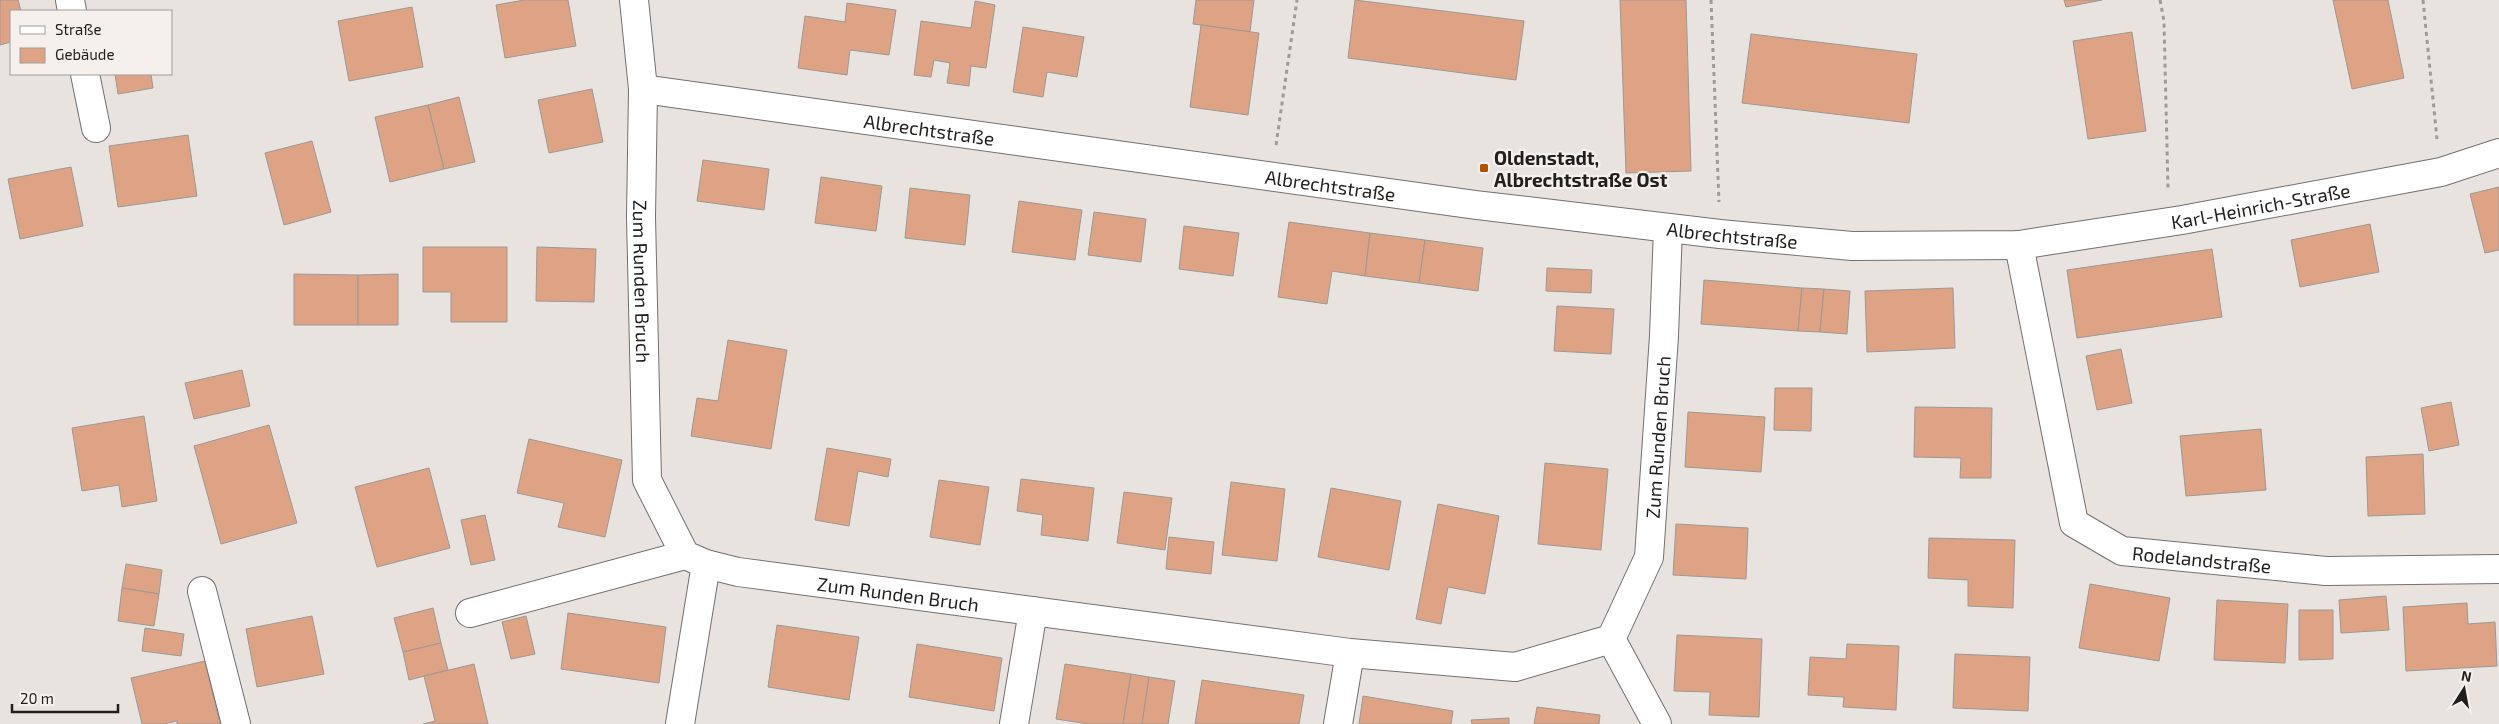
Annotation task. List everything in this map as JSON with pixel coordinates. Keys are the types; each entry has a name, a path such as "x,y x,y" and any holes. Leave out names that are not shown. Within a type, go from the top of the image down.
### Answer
{"street":[{"name":"Zum Runden Bruch","path":"634,0 643,89 641,217 647,480 695,560"},
{"path":"85,75 96,128"},
{"name":"Albrechtstraße","path":"643,89 1476,205 1720,234 1852,246 2019,246"},
{"name":"Karl-Heinrich-Straße","path":"2019,246 2168,223 2441,172 2499,153"},
{"name":"Zum Runden Bruch","path":"470,613 695,560 738,572 1350,653 1515,667 1611,639 1649,557 1664,336 1668,228"},
{"name":"Rodelandstraße","path":"2019,246 2074,523 2122,551 2326,571 2499,569"},
{"path":"680,724 695,560"},
{"path":"202,591 236,724"},
{"path":"1014,724 1034,611"},
{"path":"1611,639 1657,724"},
{"path":"1338,724 1350,653"}],"path":[{"path":"1271,177 1297,0"},
{"path":"1712,0 1720,234"},
{"path":"2160,0 2164,21 2168,223"},
{"path":"2422,0 2441,172"}],"building":[{"path":"0,0 18,0 21,10 10,10 10,42 0,45"},
{"path":"524,0 568,0 576,46 505,58 496,5"},
{"path":"1196,0 1254,0 1250,32 1193,24"},
{"path":"1355,0 1524,21 1516,80 1348,58"},
{"path":"1620,0 1686,0 1691,171 1626,173"},
{"path":"2064,0 2102,0 2066,7"},
{"path":"2333,0 2388,0 2404,78 2352,89"},
{"path":"975,1 995,5 986,68 971,66 969,86 947,83 950,63 934,60 931,77 914,75 921,21 971,28"},
{"path":"847,3 896,10 889,55 850,50 847,75 798,68 805,16 845,22"},
{"path":"412,7 423,67 349,81 338,21"},
{"path":"1201,25 1259,33 1248,115 1190,107"},
{"path":"1023,27 1084,37 1077,77 1047,72 1043,97 1013,92"},
{"path":"2132,32 2146,131 2088,139 2073,41"},
{"path":"1751,34 1917,54 1909,123 1742,103"},
{"path":"115,75 151,75 153,88 118,94"},
{"path":"592,89 603,142 549,153 538,100"},
{"path":"459,97 475,162 444,169 428,105"},
{"path":"428,105 444,169 390,182 375,117"},
{"path":"188,135 197,196 118,207 109,146"},
{"path":"312,141 331,212 284,225 265,153"},
{"path":"703,160 769,169 764,210 697,201"},
{"path":"71,167 83,226 20,239 8,179"},
{"path":"821,177 882,186 876,231 815,223"},
{"path":"2499,187 2499,250 2485,253 2470,194"},
{"path":"910,188 970,195 965,245 905,238"},
{"path":"1019,201 1082,210 1075,260 1012,252"},
{"path":"1094,212 1146,219 1141,262 1088,255"},
{"path":"1289,222 1370,233 1365,276 1332,271 1327,304 1278,297"},
{"path":"2370,224 2379,272 2300,287 2291,240"},
{"path":"1184,226 1239,233 1233,276 1179,269"},
{"path":"1370,233 1425,240 1419,283 1365,276"},
{"path":"1425,240 1483,248 1478,291 1419,283"},
{"path":"423,247 507,247 507,322 451,322 451,292 423,292"},
{"path":"537,247 596,249 594,302 536,301"},
{"path":"2212,249 2222,317 2077,338 2067,270"},
{"path":"1547,268 1592,270 1591,293 1546,291"},
{"path":"294,274 358,275 358,325 294,325"},
{"path":"398,274 398,325 358,325 358,275"},
{"path":"1704,280 1802,288 1798,331 1701,324"},
{"path":"1802,288 1824,289 1820,332 1798,331"},
{"path":"1953,288 1955,348 1867,352 1865,291"},
{"path":"1824,289 1850,291 1847,334 1820,332"},
{"path":"1557,306 1614,309 1611,354 1554,351"},
{"path":"728,340 787,350 771,449 691,436 697,398 718,401"},
{"path":"2121,349 2132,403 2097,410 2086,356"},
{"path":"242,370 250,406 194,419 185,383"},
{"path":"1775,388 1812,388 1811,431 1774,430"},
{"path":"2451,402 2459,445 2429,451 2421,408"},
{"path":"1915,407 1992,408 1991,478 1960,478 1961,458 1914,457"},
{"path":"1688,412 1765,417 1761,472 1685,467"},
{"path":"144,416 157,501 122,507 119,485 82,491 72,428"},
{"path":"269,425 297,523 221,544 194,446"},
{"path":"2261,429 2266,490 2186,496 2180,436"},
{"path":"529,439 622,460 605,537 558,527 564,503 517,493"},
{"path":"827,448 891,459 888,477 858,471 849,526 815,520"},
{"path":"2423,454 2425,514 2368,516 2366,457"},
{"path":"1545,463 1608,469 1601,550 1538,544"},
{"path":"429,468 450,548 377,567 355,487"},
{"path":"1021,479 1094,488 1088,541 1041,535 1043,515 1017,511"},
{"path":"939,480 989,487 980,545 930,537"},
{"path":"1231,482 1285,489 1277,561 1222,555"},
{"path":"1331,488 1401,501 1389,570 1318,557"},
{"path":"1124,492 1172,498 1165,550 1117,543"},
{"path":"1438,504 1499,516 1485,594 1448,587 1441,624 1416,619"},
{"path":"485,515 495,560 471,565 461,520"},
{"path":"1676,524 1748,528 1746,579 1673,575"},
{"path":"1169,537 1214,542 1211,574 1166,569"},
{"path":"1929,538 2015,540 2013,608 1968,606 1968,580 1928,578"},
{"path":"126,564 162,570 159,594 122,588"},
{"path":"2090,584 2170,598 2159,661 2079,648"},
{"path":"122,588 159,594 154,626 118,621"},
{"path":"2386,596 2389,630 2341,633 2339,600"},
{"path":"2217,600 2288,604 2285,663 2214,660"},
{"path":"2467,603 2468,624 2495,622 2497,666 2406,671 2403,607"},
{"path":"433,608 441,643 403,652 394,618"},
{"path":"2299,610 2333,610 2333,659 2299,660"},
{"path":"568,613 666,627 659,683 561,669"},
{"path":"312,616 324,674 257,687 246,629"},
{"path":"526,616 535,654 511,659 502,622"},
{"path":"777,625 859,637 849,700 768,687"},
{"path":"145,628 184,634 181,656 142,651"},
{"path":"1677,635 1762,639 1759,717 1709,715 1710,692 1674,691"},
{"path":"441,643 448,670 409,680 403,652"},
{"path":"917,644 1002,658 994,711 909,697"},
{"path":"1847,644 1899,646 1896,710 1843,707 1844,697 1808,695 1810,657 1846,659"},
{"path":"1955,654 2030,657 2028,711 1953,708"},
{"path":"205,661 220,724 177,724 177,721 164,724 142,724 131,678"},
{"path":"474,664 488,724 423,724 435,721 424,676"},
{"path":"1065,664 1131,674 1123,724 1088,724 1056,719"},
{"path":"1131,674 1149,677 1142,724 1123,724"},
{"path":"1149,677 1175,681 1168,724 1142,724"},
{"path":"1202,680 1304,695 1299,724 1195,724"},
{"path":"1363,696 1453,711 1451,724 1359,724"},
{"path":"1537,707 1600,715 1599,724 1534,724"},
{"path":"1509,718 1509,724 1472,724 1471,720"}],"place":[{"name":"Oldenstadt, Albrechtstraße Ost","path":"1484,168"}]}
